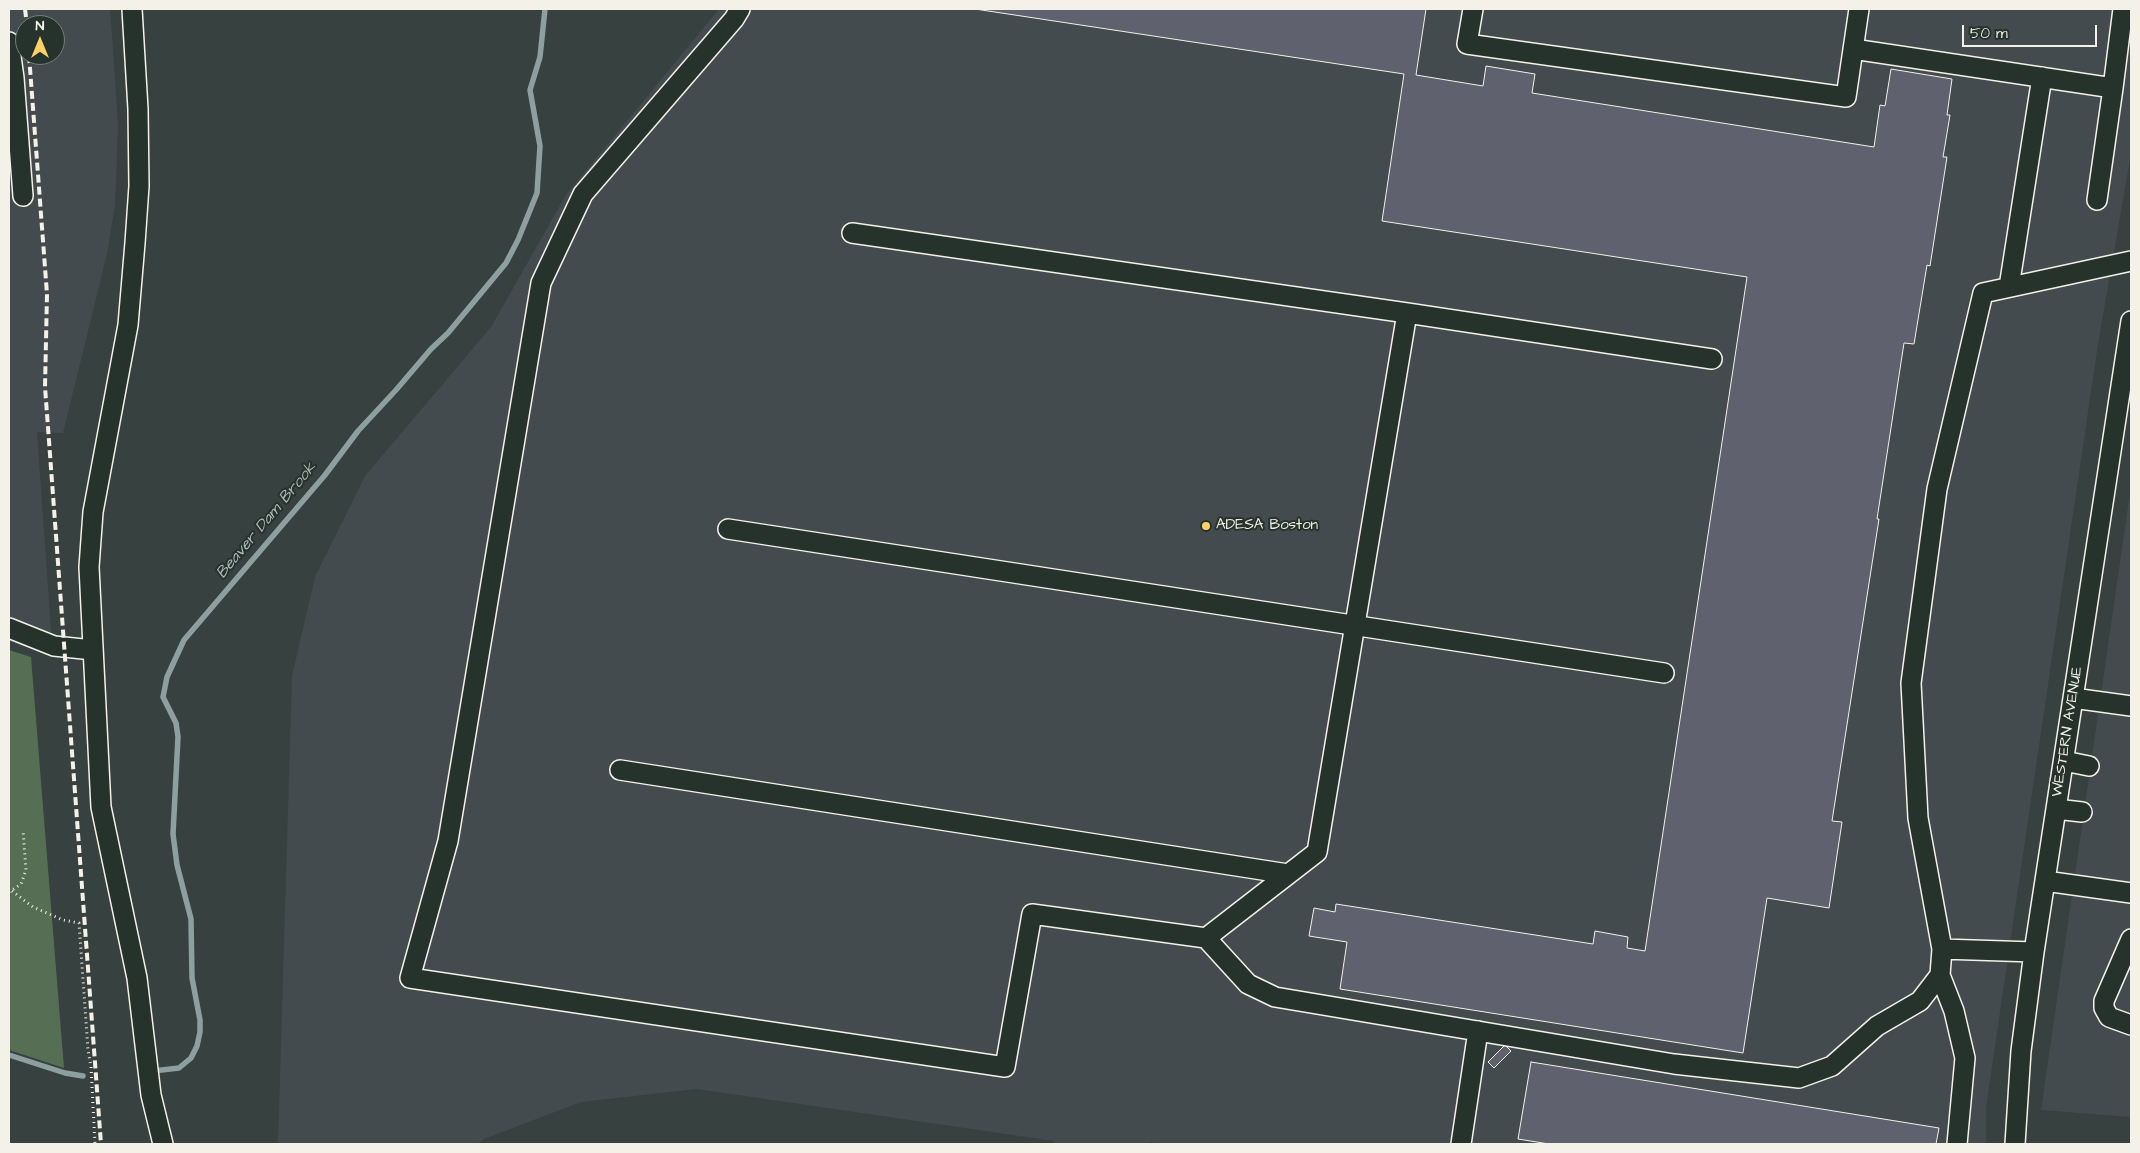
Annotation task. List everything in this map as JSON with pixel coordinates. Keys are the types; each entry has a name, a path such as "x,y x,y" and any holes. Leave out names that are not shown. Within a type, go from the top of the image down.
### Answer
{"street":[{"path":"132,9 138,109 139,186 128,325 93,512 89,567 100,807 137,978 151,1095 163,1144"},
{"path":"740,9 734,19 583,194 541,283 448,842 410,978 1005,1067 1032,914 1206,938 1248,984 1275,997 1674,1064 1800,1078 1832,1066 1877,1026 1920,1001 1940,975"},
{"path":"1473,9 1467,44 1846,97 1859,9"},
{"path":"2097,200 2123,9"},
{"path":"9,42 14,78 22,196"},
{"path":"1853,49 2113,88"},
{"path":"2009,287 2042,77"},
{"path":"852,233 1712,359"},
{"path":"1957,1144 1965,1058 1954,1011 1940,975 1942,948 1918,818 1910,683 1937,489 1983,293 2131,260"},
{"path":"1206,938 1317,852 1407,313"},
{"name":"WESTERN AVENUE","path":"2015,1144 2021,1051 2034,952 2131,321"},
{"path":"728,529 1664,673"},
{"path":"9,628 54,646 93,650"},
{"path":"2073,698 2131,706"},
{"path":"2064,761 2089,766"},
{"path":"620,770 1288,874"},
{"path":"2056,809 2082,812"},
{"path":"2045,881 2131,893"},
{"path":"2131,939 2104,1001 2104,1008 2109,1017 2131,1025"},
{"path":"1942,948 2034,952"},
{"path":"1461,1144 1478,1031"}],"path":[{"path":"22,830 26,870 22,884 11,892 33,907 62,920 79,922 88,1050 91,1067 95,1144"}],"shaded area":[{"path":"9,9 110,9 118,126 115,205 107,254 63,433 37,432 53,657 9,641"},
{"name":"ADESA Boston","path":"719,9 2131,9 2131,154 2098,344 2013,923 1986,1108 1986,1144 1160,1144 1150,1142 1150,1144 1054,1144 1054,1141 697,1089 581,1102 484,1139 477,1144 278,1144 292,676 315,577 365,476 491,327 566,195"},
{"path":"2131,486 2131,1117 2041,1110"}],"green space":[{"path":"9,650 31,657 64,1068 9,1050"}],"building":[{"path":"975,9 1426,9 1416,75 1483,86 1486,66 1535,74 1532,93 1874,147 1880,105 1885,106 1891,69 1952,79 1947,115 1950,115 1943,157 1947,157 1930,266 1927,265 1914,344 1904,343 1832,821 1842,822 1829,908 1767,898 1743,1053 1340,989 1347,942 1309,936 1314,908 1335,912 1336,904 1593,944 1595,931 1628,937 1627,948 1645,951 1747,277 1382,221 1404,74"},
{"path":"1505,1045 1511,1051 1494,1068 1488,1062"},
{"path":"1531,1062 1939,1128 1936,1144 1549,1144 1518,1139"}],"waterway":[{"name":"Beaver Dam Brook","path":"153,1071 179,1068 191,1058 197,1046 200,1032 200,1020 192,978 191,919 177,865 173,834 178,737 176,723 163,697 167,677 184,640 325,475 358,431 431,349 448,333 506,263 518,240 537,193 540,146 530,90 540,57 545,9"},
{"name":"Beaver Dam Brook","path":"9,1055 65,1073 83,1076"}],"railway":[{"path":"25,9 26,15"},
{"path":"30,65 47,294 45,387 101,1144"}],"place":[{"name":"ADESA Boston","path":"1206,526"}]}
